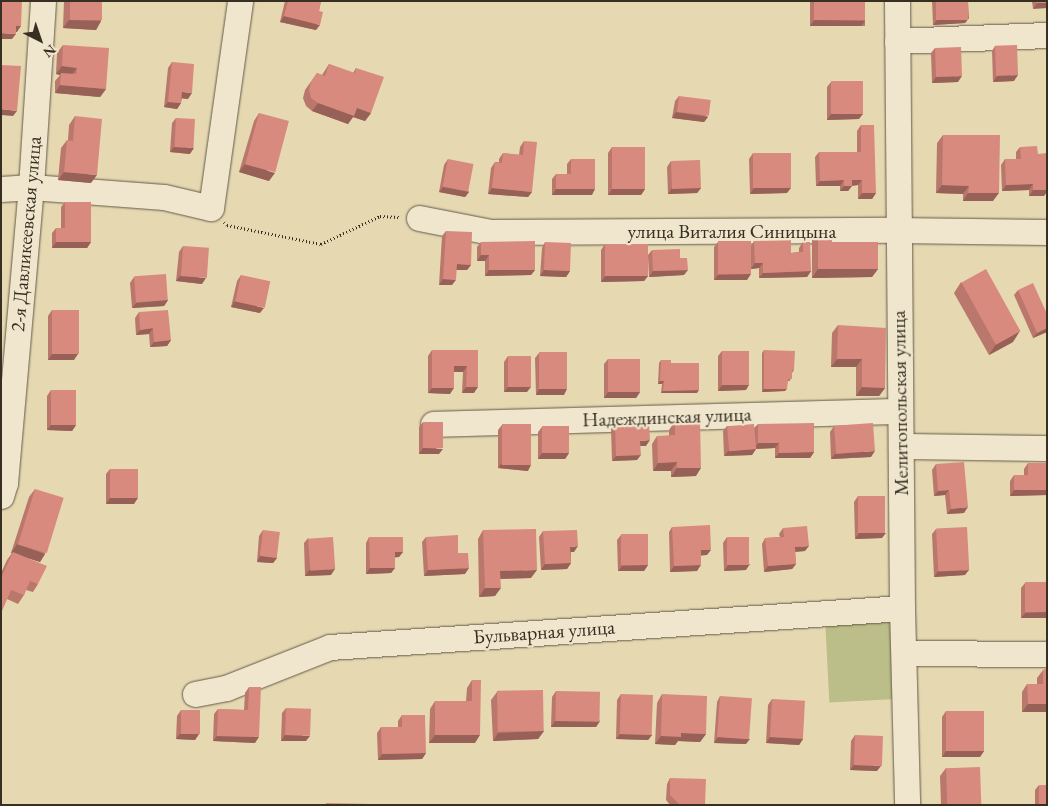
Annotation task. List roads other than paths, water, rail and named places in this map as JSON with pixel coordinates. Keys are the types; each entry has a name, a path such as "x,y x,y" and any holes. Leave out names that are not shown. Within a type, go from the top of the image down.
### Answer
{"street":[{"name":"2-я Давликеевская улица","path":"1,496 5,483 7,396 31,187 43,1"},
{"path":"1,189 31,187 164,197 211,208 240,1"},
{"name":"Мелитопольская улица","path":"897,1 902,608 907,805"},
{"path":"897,41 1047,35"},
{"name":"улица Виталия Синицына","path":"419,218 491,232 898,230 1047,232"},
{"name":"Надеждинская улица","path":"433,424 900,411"},
{"path":"901,446 1047,448"},
{"name":"Бульварная улица","path":"195,694 226,688 330,647 902,608"},
{"path":"904,653 1047,654"}]}
